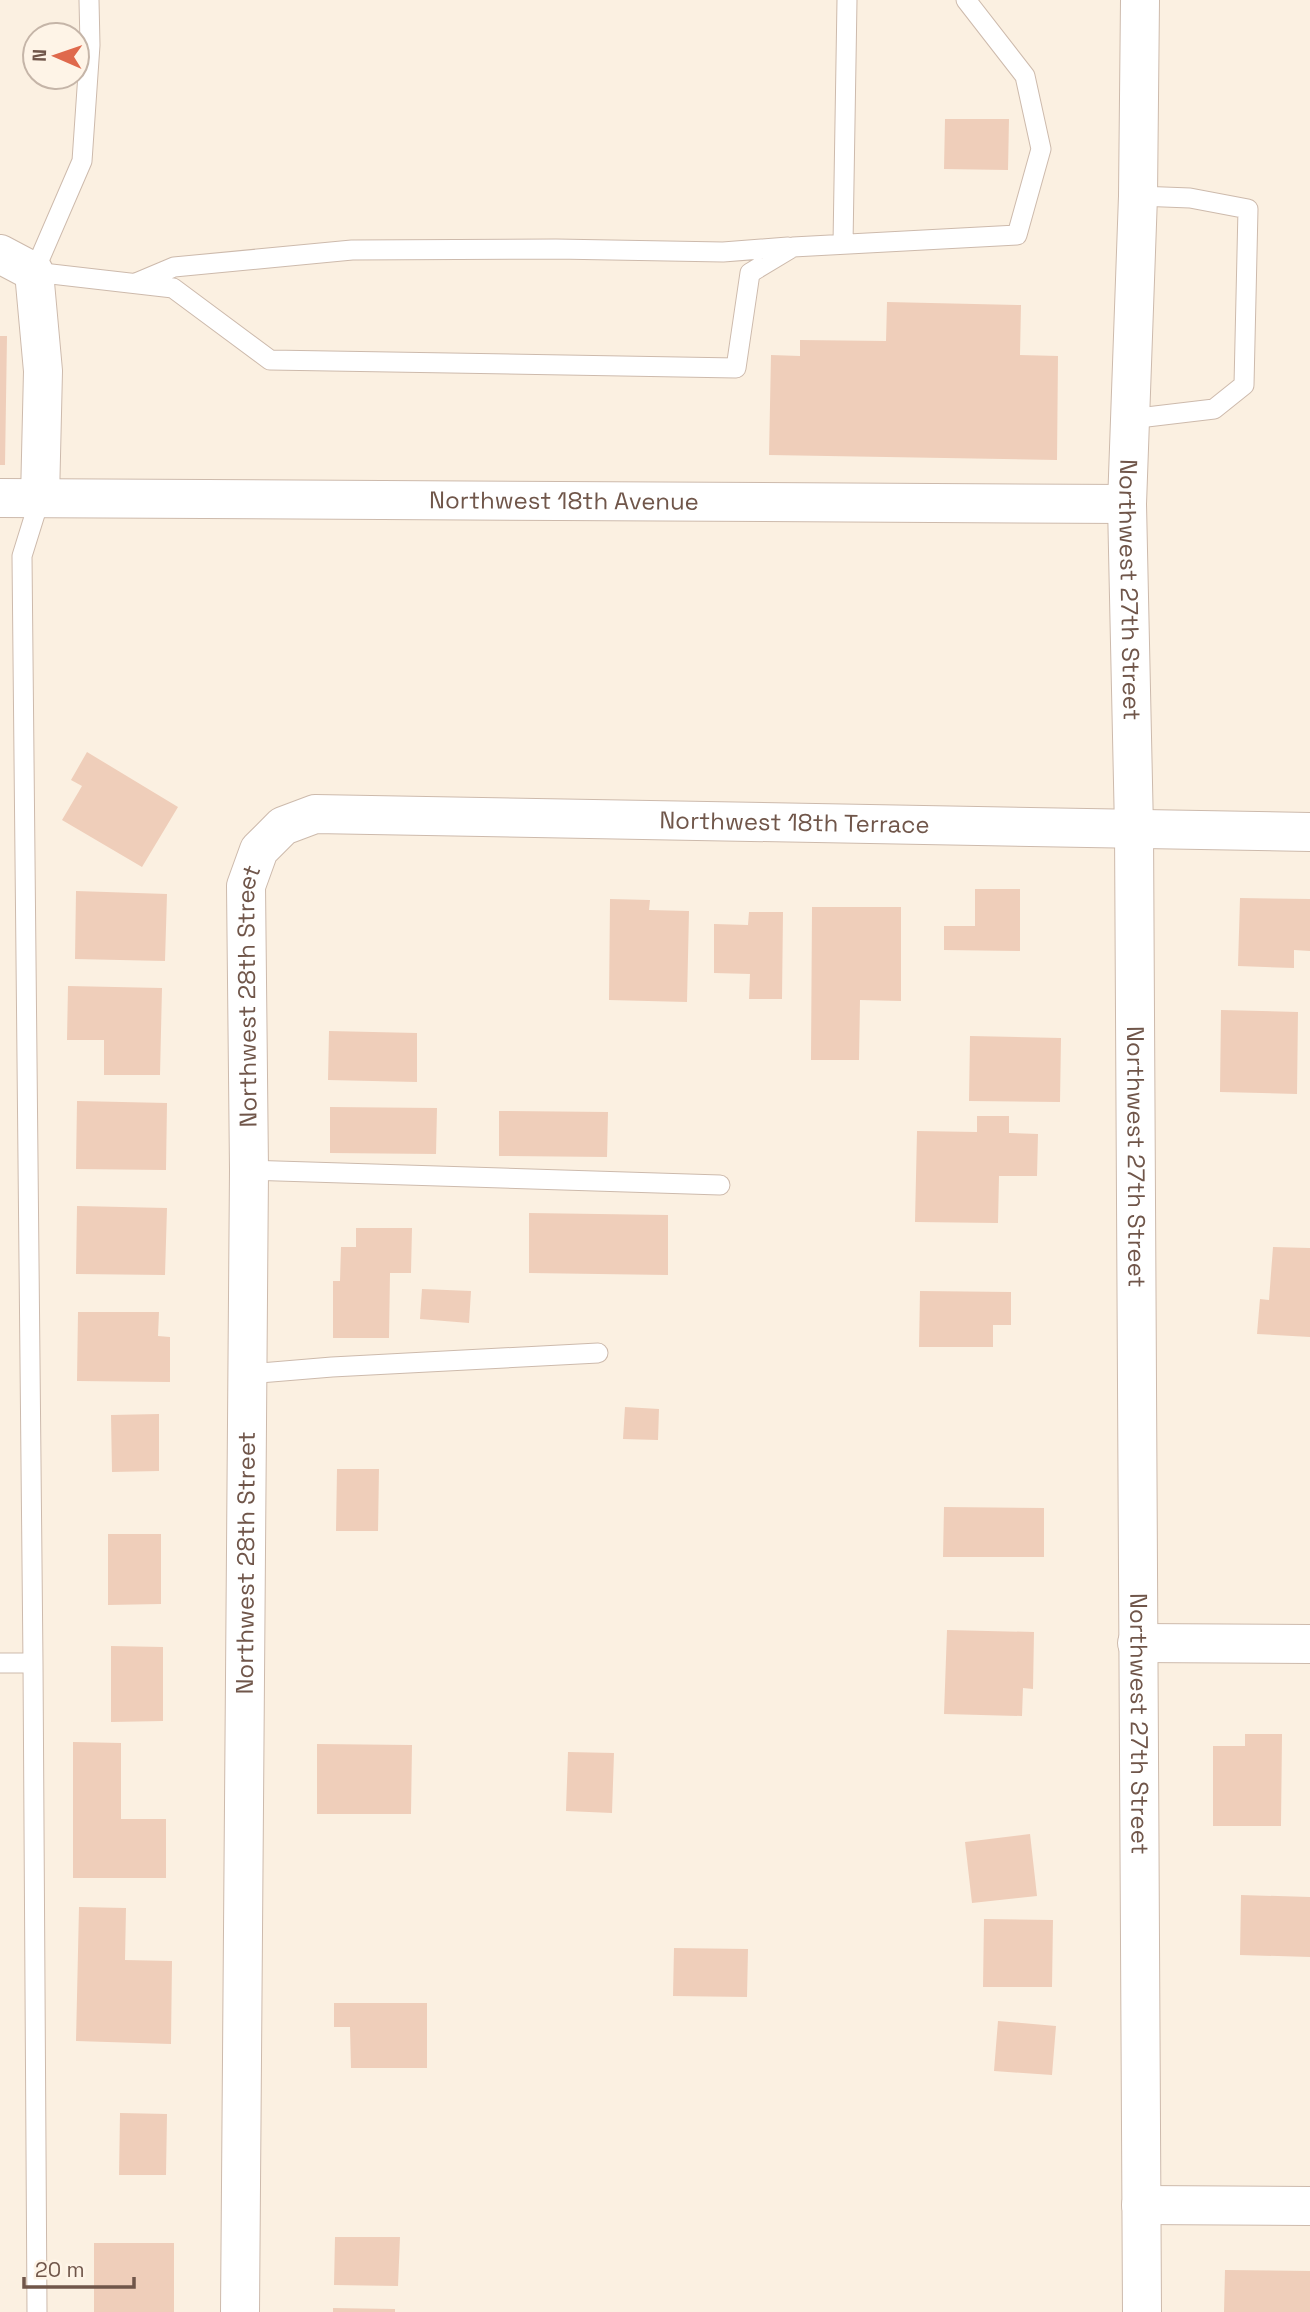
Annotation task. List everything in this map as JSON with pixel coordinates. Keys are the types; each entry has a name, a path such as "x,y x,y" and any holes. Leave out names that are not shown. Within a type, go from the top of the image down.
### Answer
{"street":[{"name":"Northwest 27th Street","path":"1140,0 1138,196 1127,503 1134,829 1142,2312"},
{"path":"0,254 34,272 43,372 40,498"},
{"name":"Northwest 18th Avenue","path":"0,498 1127,503"},
{"name":"Northwest 18th Terrace","path":"283,826 314,814 1310,832"},
{"name":"Northwest 28th Street","path":"240,2312 249,1170 246,886 259,850 283,826"},
{"path":"1137,1643 1310,1644"},
{"path":"1141,2204 1310,2206"}],"lane":[{"path":"89,0 90,46 82,161 34,272 173,288 270,360 736,368 750,273 793,247"},
{"path":"843,244 848,0"},
{"path":"135,284 174,267 352,250 556,248 723,252 1017,234 1041,149 1028,89 1025,76 966,0"},
{"path":"1130,419 1214,409 1244,385 1248,209 1190,198 1138,196"},
{"path":"37,2312 22,556 40,498"},
{"path":"249,1170 720,1185"},
{"path":"247,1374 598,1353"},
{"path":"0,1663 33,1663"}],"building":[{"path":"945,119 1009,119 1008,170 944,169"},
{"path":"887,302 1021,305 1020,355 1058,356 1057,460 769,455 771,355 800,356 800,340 886,341"},
{"path":"0,336 7,336 5,465 0,465"},
{"path":"87,752 178,807 142,867 62,820 82,786 71,780"},
{"path":"975,889 1020,889 1020,951 944,950 944,926 975,926"},
{"path":"76,891 167,894 165,961 75,959"},
{"path":"1240,898 1310,899 1310,951 1294,950 1294,968 1238,966"},
{"path":"610,899 650,900 649,910 689,911 687,1002 609,1000"},
{"path":"812,907 901,907 901,1001 860,1000 859,1060 811,1060"},
{"path":"749,912 783,912 782,999 749,999 750,974 714,973 714,924 748,925"},
{"path":"68,986 162,988 160,1075 104,1075 104,1040 67,1040"},
{"path":"1221,1010 1298,1012 1297,1094 1220,1092"},
{"path":"329,1031 417,1033 417,1082 328,1080"},
{"path":"970,1036 1061,1038 1060,1102 969,1101"},
{"path":"77,1101 167,1103 166,1170 76,1169"},
{"path":"330,1107 437,1108 436,1154 330,1153"},
{"path":"499,1111 608,1112 607,1157 499,1156"},
{"path":"977,1116 1009,1116 1009,1133 1038,1134 1037,1176 999,1176 998,1223 915,1222 917,1131 977,1132"},
{"path":"77,1206 167,1208 165,1275 76,1274"},
{"path":"529,1213 668,1215 668,1275 529,1273"},
{"path":"356,1228 412,1228 411,1273 390,1273 389,1338 333,1338 333,1281 340,1281 341,1247 356,1247"},
{"path":"1273,1247 1310,1248 1310,1337 1257,1334 1260,1299 1269,1300"},
{"path":"422,1289 471,1291 469,1323 420,1319"},
{"path":"920,1291 1011,1292 1011,1325 993,1325 993,1347 919,1347"},
{"path":"78,1312 159,1312 158,1336 170,1337 170,1382 77,1381"},
{"path":"625,1407 659,1409 658,1440 623,1439"},
{"path":"159,1414 159,1471 112,1472 111,1415"},
{"path":"337,1469 379,1469 378,1531 336,1531"},
{"path":"944,1507 1044,1508 1044,1557 943,1557"},
{"path":"108,1534 161,1534 161,1604 108,1605"},
{"path":"947,1630 1034,1632 1033,1689 1023,1688 1022,1716 944,1714"},
{"path":"111,1646 163,1647 163,1721 111,1722"},
{"path":"1245,1734 1282,1734 1281,1826 1213,1826 1213,1746 1245,1746"},
{"path":"73,1742 121,1743 121,1819 166,1819 166,1878 73,1878"},
{"path":"317,1744 412,1745 411,1814 317,1814"},
{"path":"568,1752 614,1753 612,1813 566,1811"},
{"path":"1030,1834 1037,1896 972,1903 965,1842"},
{"path":"1241,1895 1310,1897 1310,1957 1240,1955"},
{"path":"79,1907 126,1908 125,1960 172,1961 171,2044 76,2041"},
{"path":"984,1919 1053,1920 1052,1987 983,1987"},
{"path":"674,1948 748,1949 747,1997 673,1996"},
{"path":"334,2003 427,2003 427,2068 351,2068 350,2027 334,2027"},
{"path":"998,2021 1056,2026 1052,2075 994,2071"},
{"path":"120,2113 167,2114 166,2175 119,2175"},
{"path":"335,2237 400,2237 398,2286 334,2285"},
{"path":"94,2243 174,2243 174,2312 94,2312"},
{"path":"1225,2270 1310,2271 1310,2312 1224,2312"},
{"path":"333,2308 395,2309 395,2312 333,2312"}]}
